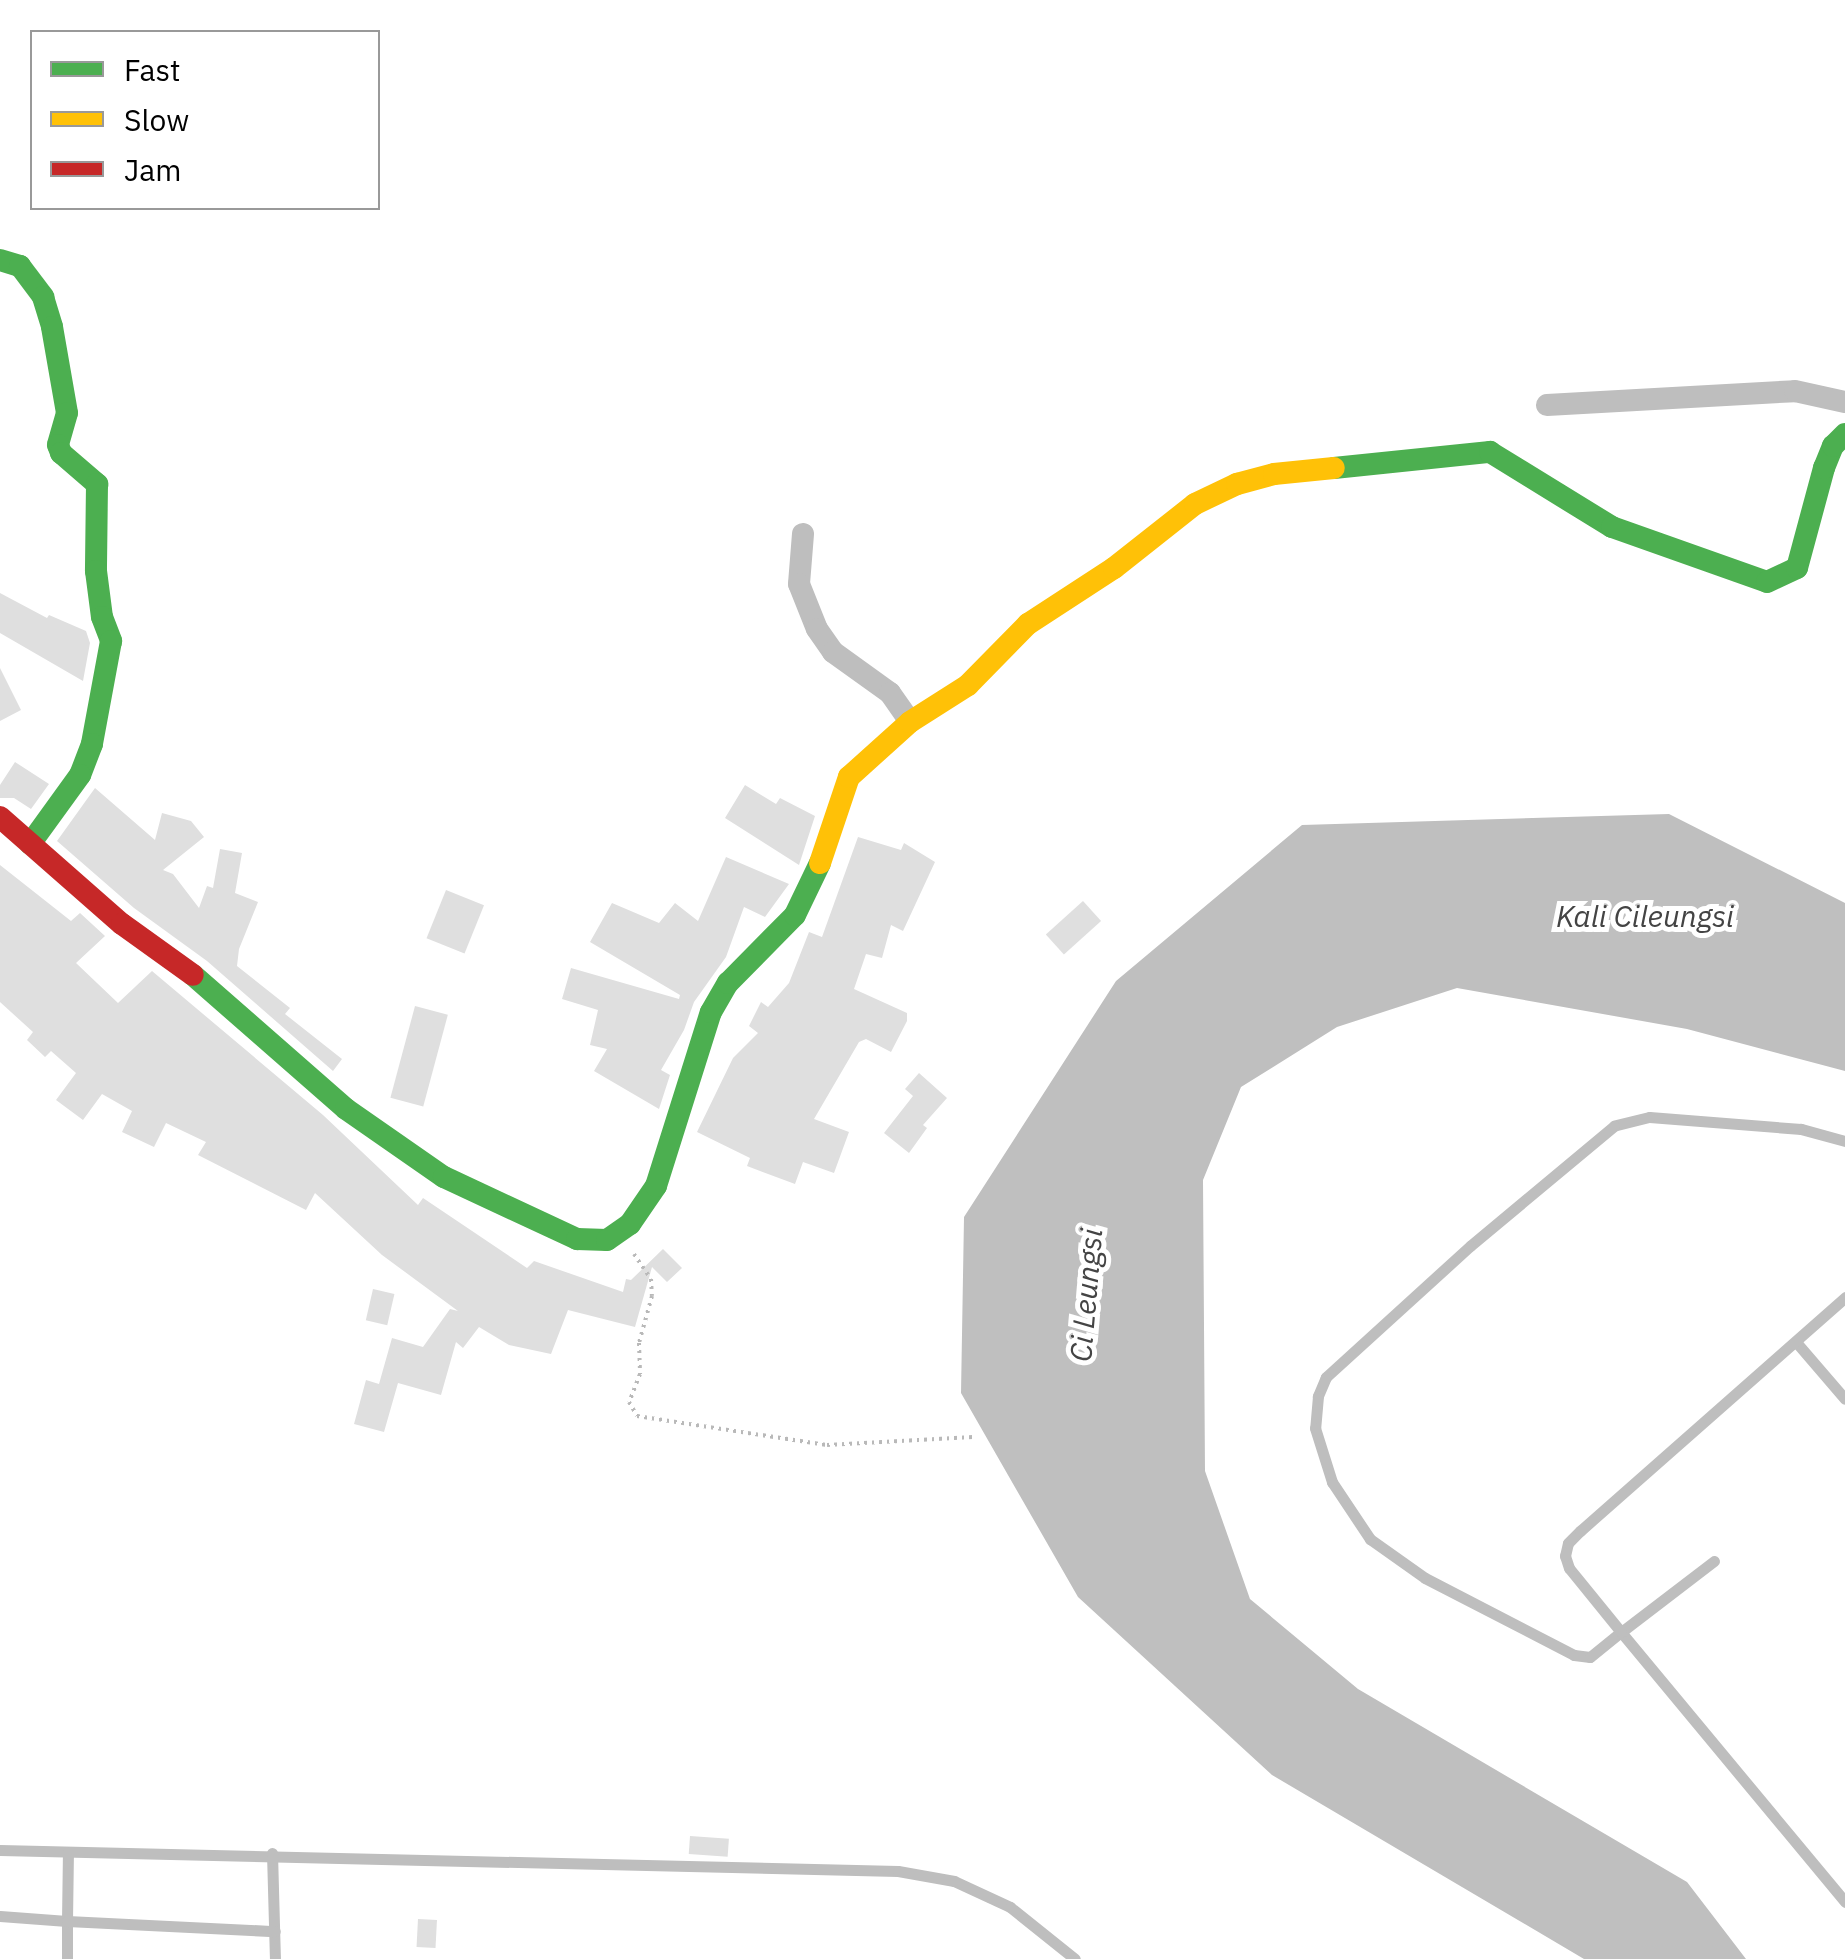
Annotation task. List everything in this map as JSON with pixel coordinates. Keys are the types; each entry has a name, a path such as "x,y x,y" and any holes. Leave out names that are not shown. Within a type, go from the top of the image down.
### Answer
{"street":[{"path":"0,260 20,266 43,297 52,327 67,413 58,445 62,454 97,484 96,572 102,617 110,641 92,744 80,776 30,844"},
{"path":"1547,405 1795,391 1845,402"},
{"path":"0,817 122,924 194,976 346,1109 444,1177 577,1239 607,1240 620,1233 656,1186 711,1012 728,982 802,903 815,880 849,777 910,722 968,685 993,655 1028,624 1114,568 1195,504 1237,484 1274,474 1490,452 1612,527 1767,582 1797,568 1824,468 1833,446 1845,434"},
{"path":"803,534 799,584 817,630 833,652 890,693 910,722"}],"lane":[{"path":"1714,1561 1590,1657 1574,1655 1425,1578 1370,1539 1332,1482 1315,1428 1326,1376 1470,1246 1614,1126 1649,1117 1800,1129 1845,1141"},
{"path":"1845,1298 1568,1543 1569,1568 1845,1902"},
{"path":"1796,1342 1845,1399"},
{"path":"0,1850 898,1871 954,1881 1010,1907 1076,1959"},
{"path":"67,1959 68,1852"},
{"path":"272,1854 275,1959"},
{"path":"0,1916 275,1931"}],"path":[{"path":"620,1233 651,1279 652,1296 639,1343 640,1374 629,1402 637,1416 827,1445 972,1437"}],"water":[{"path":"1669,814 1845,903 1845,1071 1687,1029 1457,988 1337,1027 1241,1087 1203,1180 1205,1471 1250,1599 1358,1689 1687,1882 1746,1959 1584,1959 1272,1775 1078,1597 961,1393 964,1217 1116,981 1302,825"}],"building":[{"path":"0,593 47,618 49,615 86,631 90,643 83,681 0,633"},
{"path":"0,668 21,710 0,721"},
{"path":"15,762 49,784 31,809 14,798 0,798 0,785"},
{"path":"745,785 776,804 780,798 815,816 799,865 725,818"},
{"path":"95,788 155,840 162,813 191,821 204,837 163,870 173,874 199,908 207,886 213,888 220,849 242,853 235,893 258,902 239,949 237,966 290,1008 285,1014 342,1059 333,1071 207,961 134,908 57,841"},
{"path":"858,837 901,850 904,843 935,862 903,931 891,925 882,958 866,954 854,989 907,1013 907,1021 891,1052 866,1039 859,1042 814,1119 849,1132 834,1173 803,1162 795,1184 747,1166 750,1158 697,1132 733,1058 758,1033 749,1026 761,1002 768,1007 789,983 809,932 822,937"},
{"path":"726,857 789,884 765,917 744,907 726,957 694,1002 684,1030 661,1070 670,1075 659,1109 594,1071 607,1049 590,1045 598,1010 562,999 571,968 679,999 680,995 590,942 612,903 659,923 675,903 698,921"},
{"path":"0,865 71,921 80,913 105,936 76,963 118,1003 152,971 323,1115 418,1205 423,1198 527,1268 534,1261 623,1292 626,1279 631,1280 663,1249 682,1268 667,1282 652,1267 635,1327 568,1310 551,1354 509,1345 479,1327 463,1348 456,1342 441,1395 398,1383 384,1432 354,1424 366,1380 379,1384 392,1338 423,1347 450,1309 458,1311 382,1255 315,1193 306,1210 198,1155 206,1142 166,1123 154,1147 122,1132 132,1111 102,1094 83,1120 56,1100 76,1073 51,1051 45,1057 27,1040 33,1032 0,1002"},
{"path":"446,890 484,905 465,954 427,938"},
{"path":"1083,901 1101,921 1064,955 1046,934"},
{"path":"415,1006 448,1015 423,1107 390,1098"},
{"path":"919,1073 947,1098 923,1125 927,1128 909,1153 884,1133 913,1096 905,1089"},
{"path":"373,1289 394,1294 387,1325 366,1320"},
{"path":"690,1836 729,1839 728,1857 689,1854"},
{"path":"418,1919 437,1920 436,1948 417,1947"}],"traffic: fast":[{"path":"0,260 20,266 43,297 52,327 67,413 58,445 61,453 97,484 96,571 102,617 111,641 92,744 80,775 30,844"},
{"path":"1334,468 1490,452 1612,527 1767,582 1797,568 1824,468 1833,446 1845,434"},
{"path":"193,975 346,1109 444,1177 577,1239 607,1240 630,1224 656,1186 711,1012 728,983 795,915 820,863"}],"traffic: slow":[{"path":"820,863 849,777 910,722 968,685 1028,624 1114,568 1195,504 1237,484 1274,474 1334,468"}],"traffic: jam":[{"path":"0,817 122,924 193,975"}],"water label":[{"name":"Kali Cileungsi","path":"1645,916"},
{"name":"Ci Leungsi","path":"1086,1295"}]}
